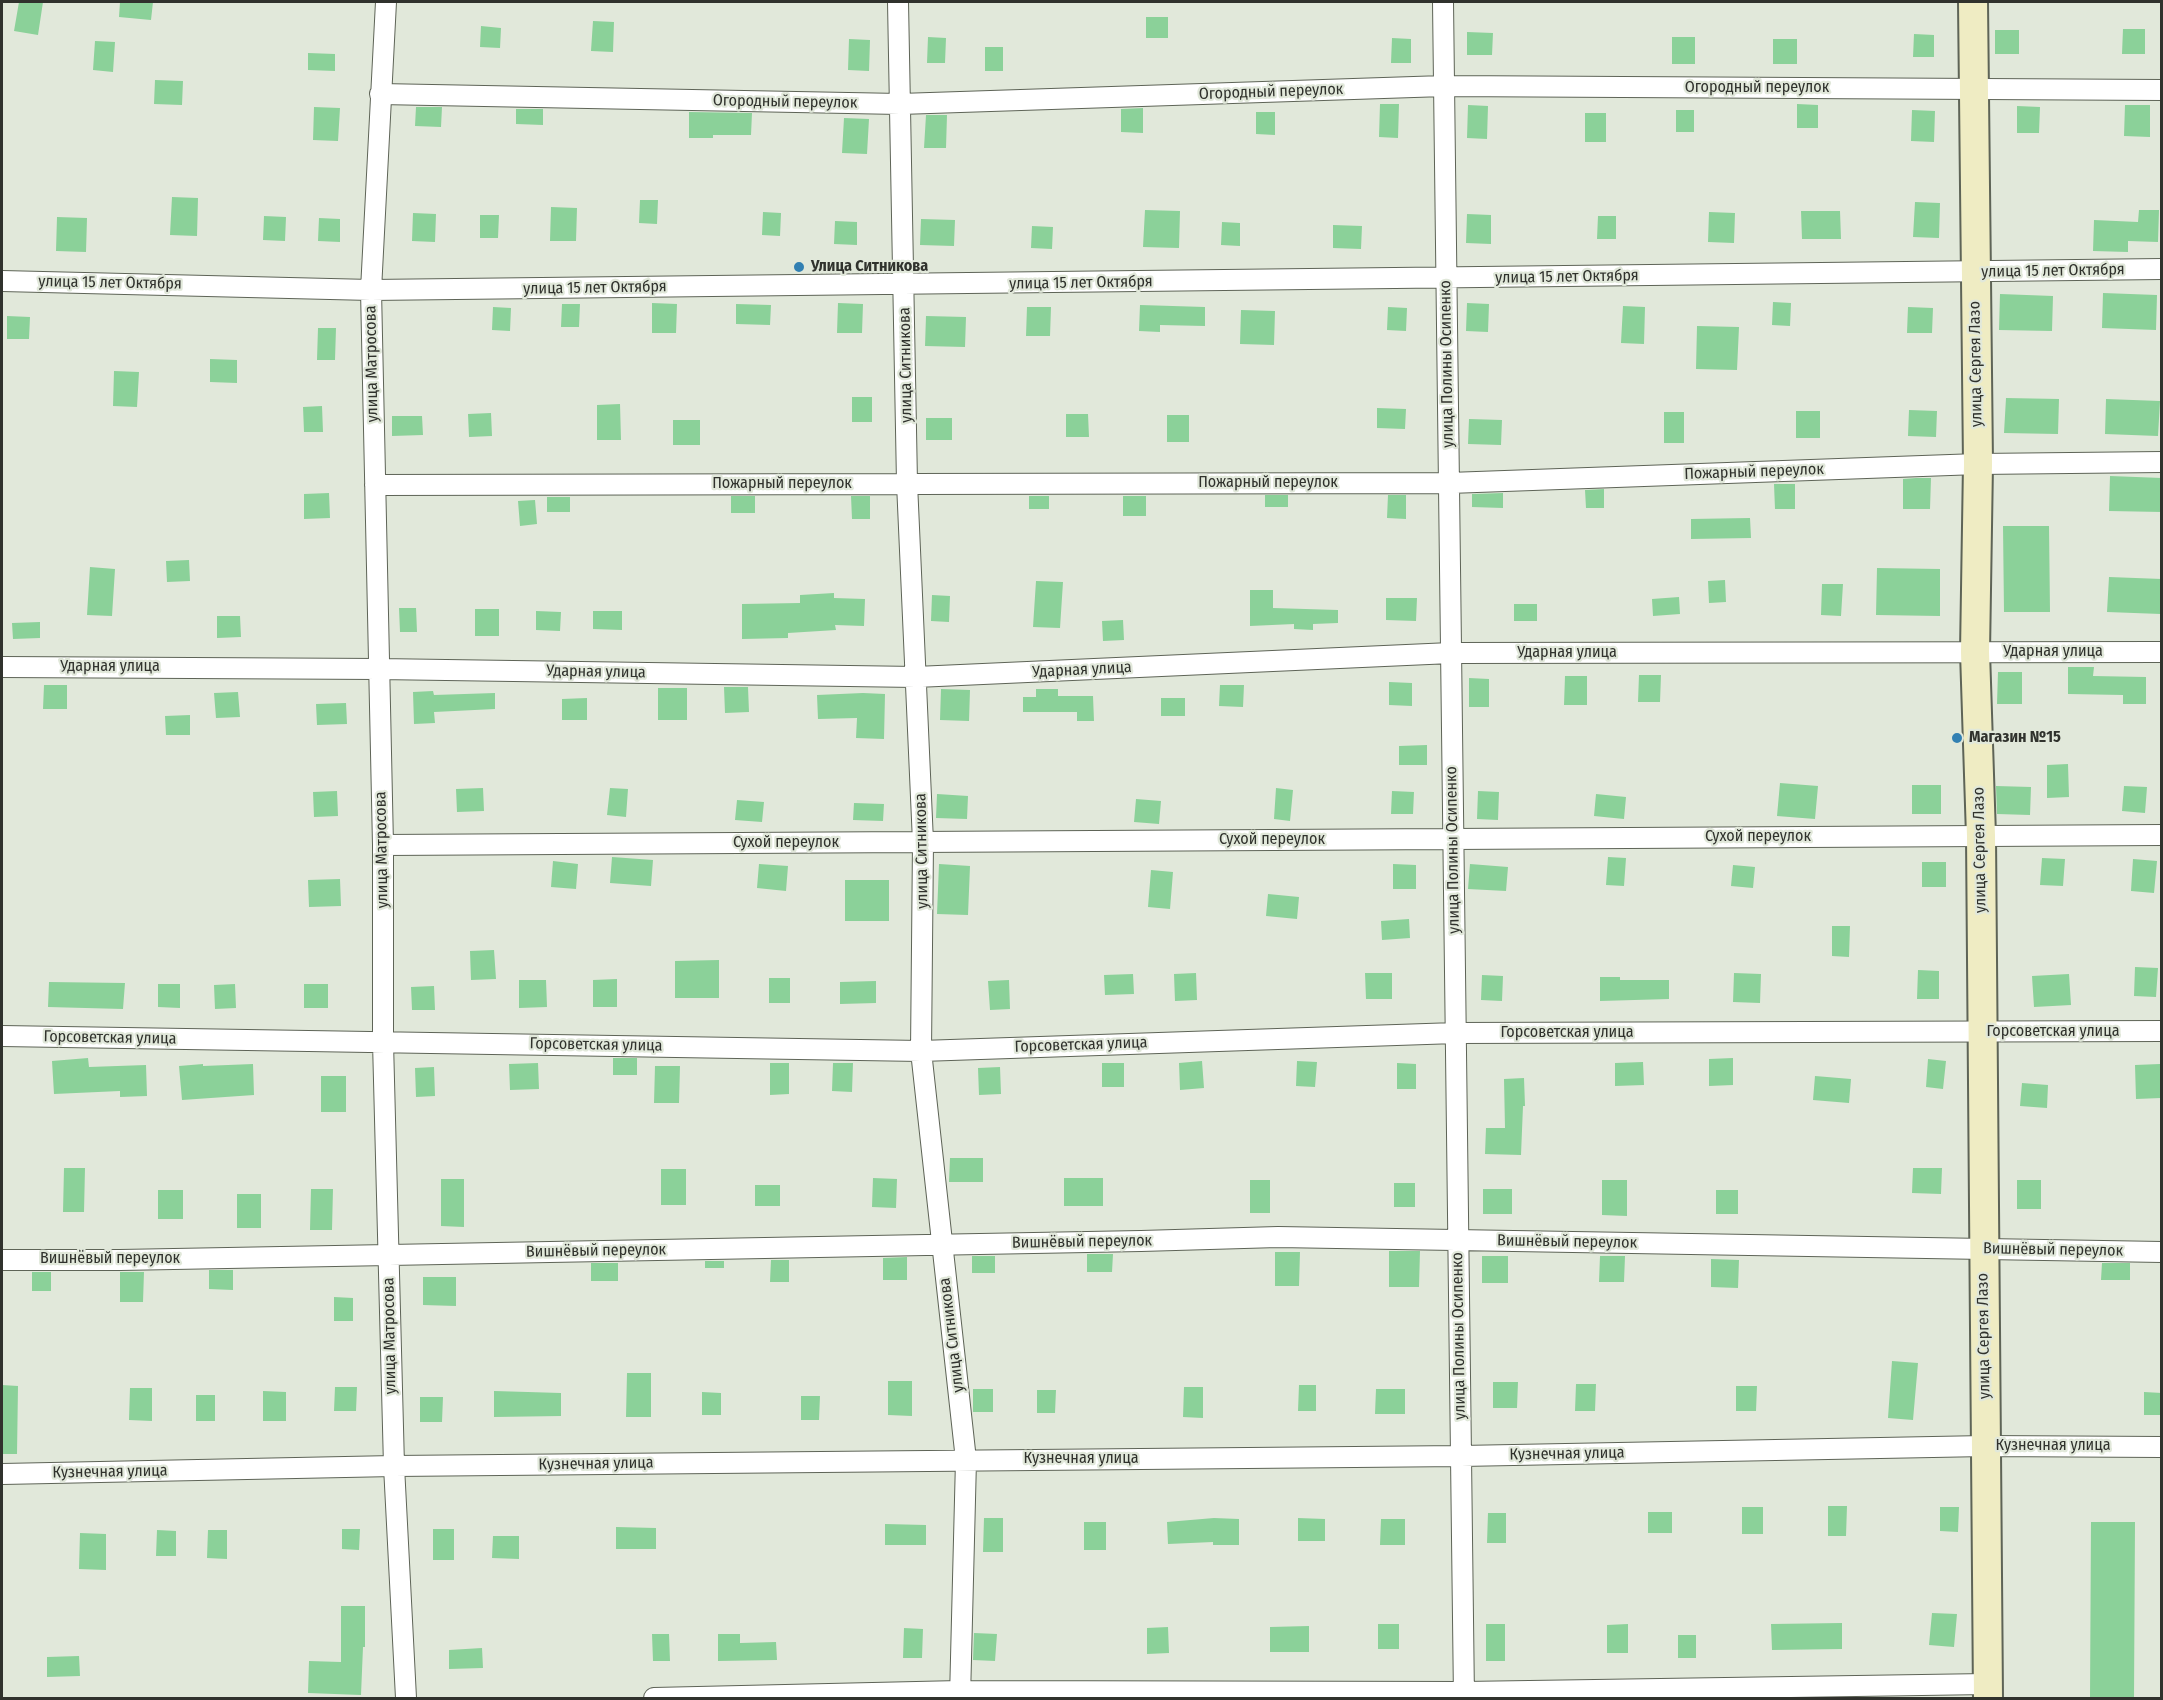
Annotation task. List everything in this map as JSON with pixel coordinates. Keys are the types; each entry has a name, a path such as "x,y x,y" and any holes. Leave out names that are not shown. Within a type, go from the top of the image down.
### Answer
{"main road":[{"name":"улица Сергея Лазо","path":"1972,2 1978,464 1975,652 1981,836 1987,1691"}],"street":[{"name":"улица Матросова","path":"386,2 371,290 388,1255 394,1466 406,1698"},
{"name":"улица Ситникова","path":"898,2 908,483 923,842 921,1051 966,1460 960,1695"},
{"name":"улица Полины Осипенко","path":"1443,2 1464,1695"},
{"name":"Огородный переулок","path":"380,94 900,104 1444,86 2162,90"},
{"name":"улица 15 лет Октября","path":"2,281 371,290 2162,269"},
{"name":"Пожарный переулок","path":"375,485 1449,483 1978,464 2162,462"},
{"name":"Ударная улица","path":"2,667 379,669 916,677 1451,653 2162,652"},
{"name":"Сухой переулок","path":"382,845 2162,835"},
{"name":"Горсоветская улица","path":"2,1036 921,1051 1456,1033 2162,1031"},
{"name":"Вишнёвый переулок","path":"2,1260 120,1260 1278,1237 2162,1252"},
{"name":"Кузнечная улица","path":"2,1474 394,1466 1461,1456 1985,1446 2162,1447"},
{"path":"654,1698 1987,1691"}],"building":[{"path":"19,2 43,2 38,35 14,31"},
{"path":"120,2 153,2 151,20 119,17"},
{"path":"1146,17 1168,17 1168,38 1146,38"},
{"path":"593,21 614,22 613,52 591,51"},
{"path":"481,26 501,28 500,48 480,47"},
{"path":"2123,29 2145,29 2145,54 2122,54"},
{"path":"1995,30 2019,30 2019,54 1995,54"},
{"path":"1467,32 1493,33 1492,55 1467,55"},
{"path":"1914,34 1934,35 1934,57 1913,57"},
{"path":"928,37 946,38 945,63 927,63"},
{"path":"1672,37 1695,37 1695,64 1672,64"},
{"path":"1392,38 1411,39 1411,63 1391,63"},
{"path":"849,39 870,40 869,71 848,70"},
{"path":"1773,39 1797,39 1797,64 1773,64"},
{"path":"95,41 115,42 113,72 93,70"},
{"path":"985,47 1003,47 1003,71 985,71"},
{"path":"308,53 335,54 335,71 308,70"},
{"path":"155,80 183,81 182,105 154,104"},
{"path":"1380,104 1399,104 1398,138 1379,137"},
{"path":"1797,104 1818,105 1818,128 1797,128"},
{"path":"1468,105 1488,106 1487,139 1467,138"},
{"path":"2125,105 2150,105 2150,137 2124,136"},
{"path":"2017,106 2040,107 2039,133 2017,133"},
{"path":"314,107 340,108 338,141 313,140"},
{"path":"416,107 442,107 441,127 415,126"},
{"path":"1143,108 1143,133 1121,132 1121,109"},
{"path":"516,109 543,109 543,125 516,124"},
{"path":"1676,110 1694,110 1694,132 1676,132"},
{"path":"1912,110 1935,111 1934,142 1911,141"},
{"path":"689,112 752,113 751,135 713,135 713,138 689,138"},
{"path":"1256,112 1275,112 1275,135 1256,134"},
{"path":"1585,113 1606,113 1606,142 1585,142"},
{"path":"926,115 947,115 946,148 924,148"},
{"path":"844,118 869,119 867,154 842,153"},
{"path":"172,197 198,198 197,236 170,235"},
{"path":"640,200 658,200 657,224 639,223"},
{"path":"1915,202 1940,203 1939,238 1913,237"},
{"path":"551,207 577,208 576,241 550,241"},
{"path":"1145,210 1180,211 1179,248 1143,247"},
{"path":"2139,210 2159,210 2158,242 2128,241 2128,252 2093,251 2094,220 2138,222"},
{"path":"1801,211 1840,211 1841,239 1802,239"},
{"path":"763,212 781,213 780,236 762,235"},
{"path":"1709,212 1735,213 1734,243 1708,242"},
{"path":"413,213 436,214 435,242 412,241"},
{"path":"1467,214 1491,215 1491,244 1466,243"},
{"path":"480,215 499,215 498,238 480,238"},
{"path":"264,216 286,217 285,241 263,240"},
{"path":"1598,216 1616,216 1616,239 1597,239"},
{"path":"57,217 87,218 86,252 56,251"},
{"path":"319,218 340,219 340,242 318,241"},
{"path":"921,219 955,220 954,246 920,245"},
{"path":"835,221 857,222 857,245 834,244"},
{"path":"1222,222 1240,223 1240,246 1221,245"},
{"path":"1333,225 1362,226 1361,249 1333,248"},
{"path":"1032,226 1053,227 1052,249 1031,248"},
{"path":"2103,293 2157,295 2156,330 2102,328"},
{"path":"2000,294 2053,296 2052,331 1999,330"},
{"path":"1773,302 1791,303 1790,326 1772,325"},
{"path":"652,303 677,304 676,333 652,333"},
{"path":"838,303 863,304 862,333 837,333"},
{"path":"1467,303 1489,304 1488,332 1466,331"},
{"path":"562,304 580,304 579,327 561,327"},
{"path":"736,304 771,305 770,325 736,324"},
{"path":"1140,305 1205,307 1205,326 1160,325 1160,332 1139,331"},
{"path":"1623,306 1645,307 1644,344 1621,343"},
{"path":"493,307 511,308 510,331 492,330"},
{"path":"1027,307 1051,307 1050,336 1026,336"},
{"path":"1388,307 1407,308 1406,331 1387,330"},
{"path":"1908,307 1933,308 1932,333 1907,333"},
{"path":"1241,310 1275,311 1274,345 1240,344"},
{"path":"7,316 30,317 29,339 7,339"},
{"path":"926,316 966,317 965,347 925,346"},
{"path":"1697,326 1739,327 1737,370 1696,369"},
{"path":"318,328 336,328 335,360 317,360"},
{"path":"210,359 237,360 237,383 210,382"},
{"path":"114,371 139,372 137,407 113,406"},
{"path":"852,397 872,397 872,422 852,422"},
{"path":"2006,398 2059,399 2058,434 2004,433"},
{"path":"2106,399 2160,401 2158,436 2105,434"},
{"path":"620,404 621,440 597,440 597,405"},
{"path":"322,406 323,432 304,432 303,407"},
{"path":"1377,408 1406,409 1405,429 1377,428"},
{"path":"1909,410 1937,411 1936,437 1908,436"},
{"path":"1796,411 1820,411 1820,438 1796,438"},
{"path":"1664,412 1684,412 1684,443 1664,443"},
{"path":"491,413 492,436 469,437 468,414"},
{"path":"1066,414 1088,414 1089,437 1066,437"},
{"path":"1167,415 1189,415 1189,442 1167,442"},
{"path":"392,416 422,416 423,435 392,436"},
{"path":"926,418 952,418 952,440 926,440"},
{"path":"1469,419 1502,420 1501,445 1468,444"},
{"path":"673,420 700,420 700,445 673,445"},
{"path":"2110,476 2162,478 2162,512 2109,511"},
{"path":"1931,478 1930,509 1903,509 1903,479"},
{"path":"1774,484 1795,484 1795,509 1775,509"},
{"path":"1604,489 1604,508 1586,508 1585,490"},
{"path":"329,493 330,518 304,519 304,494"},
{"path":"1503,493 1503,508 1472,507 1472,494"},
{"path":"1265,495 1288,495 1288,507 1265,507"},
{"path":"1388,495 1406,495 1406,519 1387,518"},
{"path":"731,496 755,496 755,513 731,513"},
{"path":"851,496 870,496 870,519 852,519"},
{"path":"1029,496 1049,496 1049,509 1029,509"},
{"path":"1123,496 1146,496 1146,516 1123,516"},
{"path":"547,497 570,497 570,512 547,512"},
{"path":"535,500 537,524 520,526 518,501"},
{"path":"1750,518 1751,538 1691,539 1691,519"},
{"path":"2003,526 2049,526 2050,612 2004,612"},
{"path":"189,560 190,581 167,582 166,561"},
{"path":"90,567 115,569 112,616 87,615"},
{"path":"1877,568 1940,569 1940,616 1876,615"},
{"path":"2109,577 2162,579 2161,614 2107,612"},
{"path":"1725,580 1726,602 1709,603 1708,581"},
{"path":"1036,581 1063,582 1060,628 1033,627"},
{"path":"1822,584 1843,584 1841,616 1821,615"},
{"path":"1250,590 1273,590 1273,608 1338,610 1338,623 1313,624 1313,630 1294,629 1294,624 1250,626"},
{"path":"834,593 834,598 865,599 864,626 835,625 836,630 788,633 788,638 742,639 742,604 800,603 800,595"},
{"path":"932,595 950,596 949,622 931,621"},
{"path":"1679,597 1680,614 1653,616 1652,599"},
{"path":"1386,598 1417,598 1416,621 1386,620"},
{"path":"1514,604 1537,604 1537,621 1514,621"},
{"path":"399,608 416,608 417,632 400,632"},
{"path":"475,609 499,609 499,636 475,636"},
{"path":"536,611 561,612 560,631 536,630"},
{"path":"593,611 622,611 622,630 593,629"},
{"path":"217,616 240,616 241,637 217,638"},
{"path":"1123,620 1124,640 1103,641 1102,621"},
{"path":"40,622 40,638 13,639 12,623"},
{"path":"2068,667 2094,667 2093,676 2146,677 2146,704 2123,704 2123,695 2068,694"},
{"path":"1998,672 2022,672 2022,704 1997,704"},
{"path":"1639,675 1661,675 1660,702 1638,702"},
{"path":"1565,676 1587,676 1587,705 1564,705"},
{"path":"1469,678 1489,679 1489,707 1469,707"},
{"path":"1389,682 1412,683 1412,706 1389,705"},
{"path":"44,685 67,685 67,709 43,709"},
{"path":"1220,685 1244,685 1243,707 1219,706"},
{"path":"724,687 748,687 749,712 725,713"},
{"path":"658,688 687,688 687,720 658,720"},
{"path":"941,689 970,690 969,721 940,720"},
{"path":"1036,689 1058,689 1058,696 1093,696 1094,721 1077,721 1077,712 1023,712 1023,697 1036,697"},
{"path":"433,691 434,695 495,693 495,709 434,712 435,723 414,724 413,692"},
{"path":"238,692 240,717 216,718 214,693"},
{"path":"885,694 884,739 856,738 857,718 818,719 817,695"},
{"path":"587,698 587,720 562,720 562,699"},
{"path":"1161,698 1185,698 1185,716 1161,716"},
{"path":"346,703 347,724 317,725 316,704"},
{"path":"190,715 190,735 166,735 165,716"},
{"path":"1427,745 1427,765 1399,765 1399,746"},
{"path":"2068,764 2069,797 2047,798 2047,765"},
{"path":"1780,783 1818,786 1815,819 1777,816"},
{"path":"1912,785 1941,785 1941,814 1912,814"},
{"path":"1996,786 2031,787 2030,815 1997,814"},
{"path":"2124,786 2147,787 2145,813 2122,811"},
{"path":"483,788 484,811 457,812 456,789"},
{"path":"610,788 628,789 626,817 607,815"},
{"path":"1276,788 1293,790 1290,821 1274,819"},
{"path":"337,791 338,816 314,817 313,792"},
{"path":"1392,791 1414,792 1413,814 1391,814"},
{"path":"1478,791 1499,792 1498,820 1477,819"},
{"path":"937,794 968,796 967,819 936,818"},
{"path":"1596,794 1626,797 1624,819 1594,816"},
{"path":"1136,799 1161,801 1159,824 1134,822"},
{"path":"737,800 764,802 762,822 735,820"},
{"path":"854,803 884,804 883,821 853,820"},
{"path":"612,857 653,860 651,886 610,883"},
{"path":"1608,857 1626,858 1624,886 1606,885"},
{"path":"2042,858 2065,859 2063,886 2040,885"},
{"path":"2133,859 2157,861 2154,893 2131,891"},
{"path":"553,861 578,864 576,889 551,887"},
{"path":"1922,862 1946,862 1946,887 1922,887"},
{"path":"759,864 788,866 786,891 757,888"},
{"path":"939,864 970,866 968,915 937,914"},
{"path":"1393,864 1416,865 1416,889 1393,889"},
{"path":"1470,864 1508,867 1506,891 1468,889"},
{"path":"1733,865 1755,867 1753,888 1731,886"},
{"path":"1151,870 1173,872 1170,909 1148,907"},
{"path":"340,879 341,906 309,907 308,880"},
{"path":"845,880 889,880 889,921 845,921"},
{"path":"1268,894 1299,897 1297,919 1266,916"},
{"path":"1409,919 1410,938 1382,940 1381,921"},
{"path":"1832,926 1850,926 1849,957 1832,956"},
{"path":"494,950 496,979 471,980 470,951"},
{"path":"719,960 719,998 675,998 675,961"},
{"path":"2135,967 2158,968 2156,997 2134,996"},
{"path":"1918,970 1939,971 1939,999 1917,999"},
{"path":"1196,973 1197,1000 1175,1001 1174,974"},
{"path":"1365,973 1392,973 1392,999 1366,999"},
{"path":"1734,973 1761,974 1760,1003 1733,1002"},
{"path":"1133,974 1134,994 1105,995 1104,975"},
{"path":"2069,974 2071,1005 2034,1007 2032,976"},
{"path":"1482,975 1503,976 1502,1001 1481,1000"},
{"path":"1600,977 1620,977 1620,980 1669,980 1669,999 1600,1001"},
{"path":"769,978 790,978 790,1003 769,1003"},
{"path":"617,979 617,1007 593,1007 593,980"},
{"path":"519,980 546,980 547,1007 519,1008"},
{"path":"1009,980 1010,1009 990,1010 988,981"},
{"path":"876,981 876,1003 840,1004 840,982"},
{"path":"49,982 125,983 123,1009 48,1007"},
{"path":"158,984 180,984 180,1008 158,1007"},
{"path":"235,984 236,1008 215,1009 214,985"},
{"path":"304,984 328,984 328,1008 304,1008"},
{"path":"434,986 435,1010 412,1010 411,987"},
{"path":"88,1058 89,1067 146,1065 147,1096 120,1097 120,1091 54,1094 52,1061"},
{"path":"613,1058 637,1058 637,1075 613,1075"},
{"path":"1733,1058 1733,1085 1709,1086 1709,1059"},
{"path":"1928,1059 1946,1061 1943,1089 1926,1087"},
{"path":"1202,1061 1204,1088 1180,1090 1179,1063"},
{"path":"1297,1061 1317,1062 1315,1087 1296,1086"},
{"path":"1643,1062 1644,1085 1615,1086 1615,1063"},
{"path":"538,1063 539,1089 510,1090 509,1064"},
{"path":"770,1063 789,1063 789,1094 770,1095"},
{"path":"833,1063 853,1063 852,1092 832,1091"},
{"path":"1102,1063 1124,1063 1124,1087 1102,1087"},
{"path":"1397,1063 1416,1064 1416,1089 1397,1089"},
{"path":"203,1064 203,1066 253,1064 254,1095 182,1100 179,1066"},
{"path":"2160,1064 2161,1098 2136,1099 2135,1065"},
{"path":"655,1066 680,1066 679,1103 654,1103"},
{"path":"434,1067 435,1096 416,1097 415,1068"},
{"path":"1000,1067 1001,1094 979,1095 978,1068"},
{"path":"321,1076 346,1076 346,1112 321,1112"},
{"path":"1815,1076 1851,1079 1849,1103 1813,1100"},
{"path":"1524,1078 1525,1106 1523,1106 1521,1155 1485,1154 1486,1128 1505,1128 1504,1079"},
{"path":"2022,1083 2048,1085 2047,1108 2020,1106"},
{"path":"950,1158 983,1158 983,1182 949,1182"},
{"path":"64,1168 85,1168 84,1212 63,1212"},
{"path":"1913,1168 1942,1168 1941,1194 1912,1193"},
{"path":"661,1169 686,1169 686,1205 661,1205"},
{"path":"873,1178 897,1179 896,1208 872,1207"},
{"path":"1064,1178 1103,1178 1103,1206 1064,1206"},
{"path":"441,1179 464,1179 464,1227 441,1226"},
{"path":"1250,1180 1270,1180 1270,1213 1250,1213"},
{"path":"1602,1180 1627,1180 1627,1216 1602,1215"},
{"path":"2017,1180 2041,1180 2041,1209 2017,1209"},
{"path":"1394,1183 1415,1183 1415,1207 1394,1207"},
{"path":"755,1185 780,1185 780,1206 755,1206"},
{"path":"311,1189 333,1189 332,1230 310,1230"},
{"path":"1483,1189 1512,1189 1512,1214 1483,1214"},
{"path":"158,1190 183,1190 183,1219 158,1219"},
{"path":"1716,1190 1738,1190 1738,1214 1716,1214"},
{"path":"237,1194 261,1194 261,1228 237,1228"},
{"path":"1389,1251 1420,1251 1419,1287 1389,1287"},
{"path":"1275,1252 1300,1252 1299,1286 1275,1286"},
{"path":"1087,1254 1113,1254 1112,1272 1087,1272"},
{"path":"972,1256 995,1256 995,1273 972,1273"},
{"path":"1482,1256 1508,1256 1508,1283 1482,1283"},
{"path":"1600,1256 1625,1256 1624,1282 1599,1282"},
{"path":"907,1257 907,1280 883,1280 883,1258"},
{"path":"1711,1259 1739,1260 1738,1288 1711,1287"},
{"path":"771,1260 789,1260 789,1282 770,1282"},
{"path":"705,1261 724,1261 724,1268 705,1268"},
{"path":"591,1263 618,1263 618,1281 591,1281"},
{"path":"2102,1263 2130,1263 2130,1280 2101,1280"},
{"path":"209,1270 233,1270 233,1290 209,1289"},
{"path":"32,1272 51,1272 51,1291 32,1291"},
{"path":"120,1272 144,1272 143,1302 120,1302"},
{"path":"423,1277 456,1277 456,1306 423,1305"},
{"path":"334,1297 353,1298 353,1321 334,1321"},
{"path":"1892,1361 1918,1363 1913,1420 1888,1418"},
{"path":"627,1373 651,1373 651,1417 626,1417"},
{"path":"888,1381 912,1381 912,1416 888,1415"},
{"path":"1493,1382 1518,1382 1517,1408 1493,1408"},
{"path":"1576,1384 1596,1384 1595,1411 1575,1411"},
{"path":"2,1385 18,1386 17,1454 2,1454"},
{"path":"1299,1385 1316,1385 1316,1411 1298,1411"},
{"path":"1736,1386 1757,1386 1756,1411 1736,1411"},
{"path":"335,1387 357,1387 356,1411 334,1411"},
{"path":"1184,1387 1203,1387 1203,1418 1183,1417"},
{"path":"130,1388 152,1388 152,1421 129,1420"},
{"path":"973,1389 993,1389 993,1412 973,1412"},
{"path":"1376,1389 1405,1389 1405,1414 1375,1414"},
{"path":"1037,1390 1056,1390 1055,1413 1037,1413"},
{"path":"263,1391 286,1392 286,1421 263,1421"},
{"path":"494,1391 561,1393 561,1416 494,1417"},
{"path":"702,1392 721,1393 721,1415 702,1415"},
{"path":"2144,1392 2162,1393 2162,1415 2144,1415"},
{"path":"196,1395 215,1395 215,1421 196,1421"},
{"path":"801,1396 820,1396 819,1420 801,1420"},
{"path":"420,1397 443,1397 442,1422 420,1422"},
{"path":"1828,1506 1847,1506 1846,1536 1828,1536"},
{"path":"1742,1507 1763,1507 1763,1534 1742,1534"},
{"path":"1940,1507 1959,1507 1958,1532 1940,1531"},
{"path":"1648,1512 1672,1512 1672,1533 1648,1533"},
{"path":"1488,1513 1506,1513 1506,1543 1487,1543"},
{"path":"984,1518 1003,1518 1003,1552 983,1552"},
{"path":"1214,1518 1239,1519 1239,1545 1213,1545 1213,1542 1168,1544 1167,1522"},
{"path":"1298,1518 1325,1519 1325,1541 1298,1541"},
{"path":"1381,1519 1405,1519 1405,1545 1380,1545"},
{"path":"1084,1522 1106,1522 1106,1550 1084,1550"},
{"path":"2091,1522 2135,1522 2134,1698 2090,1698"},
{"path":"885,1524 926,1525 926,1545 885,1545"},
{"path":"616,1527 656,1528 656,1549 616,1549"},
{"path":"342,1529 360,1529 359,1550 342,1549"},
{"path":"433,1529 454,1529 454,1560 433,1560"},
{"path":"157,1530 176,1531 176,1556 156,1556"},
{"path":"208,1530 227,1530 227,1559 207,1558"},
{"path":"80,1533 106,1534 106,1570 79,1569"},
{"path":"493,1536 519,1536 519,1559 492,1558"},
{"path":"341,1606 365,1606 365,1647 363,1647 361,1695 308,1693 309,1661 341,1662"},
{"path":"1932,1613 1957,1614 1954,1647 1929,1645"},
{"path":"1842,1623 1842,1649 1772,1650 1771,1624"},
{"path":"1378,1624 1399,1624 1399,1649 1378,1649"},
{"path":"1486,1624 1505,1624 1505,1661 1486,1661"},
{"path":"1628,1624 1628,1653 1607,1653 1607,1625"},
{"path":"1309,1626 1309,1652 1270,1652 1270,1627"},
{"path":"1168,1627 1169,1653 1147,1654 1147,1628"},
{"path":"904,1628 923,1629 922,1658 903,1658"},
{"path":"974,1633 997,1634 995,1661 973,1660"},
{"path":"652,1634 669,1634 670,1661 653,1661"},
{"path":"718,1634 740,1634 740,1643 776,1642 777,1660 718,1661"},
{"path":"1678,1635 1696,1635 1696,1658 1678,1658"},
{"path":"482,1648 483,1668 449,1669 449,1650"},
{"path":"79,1656 80,1676 47,1677 47,1657"}],"place":[{"name":"Улица Ситникова","path":"799,267"},
{"name":"Магазин №15","path":"1957,738"}]}
